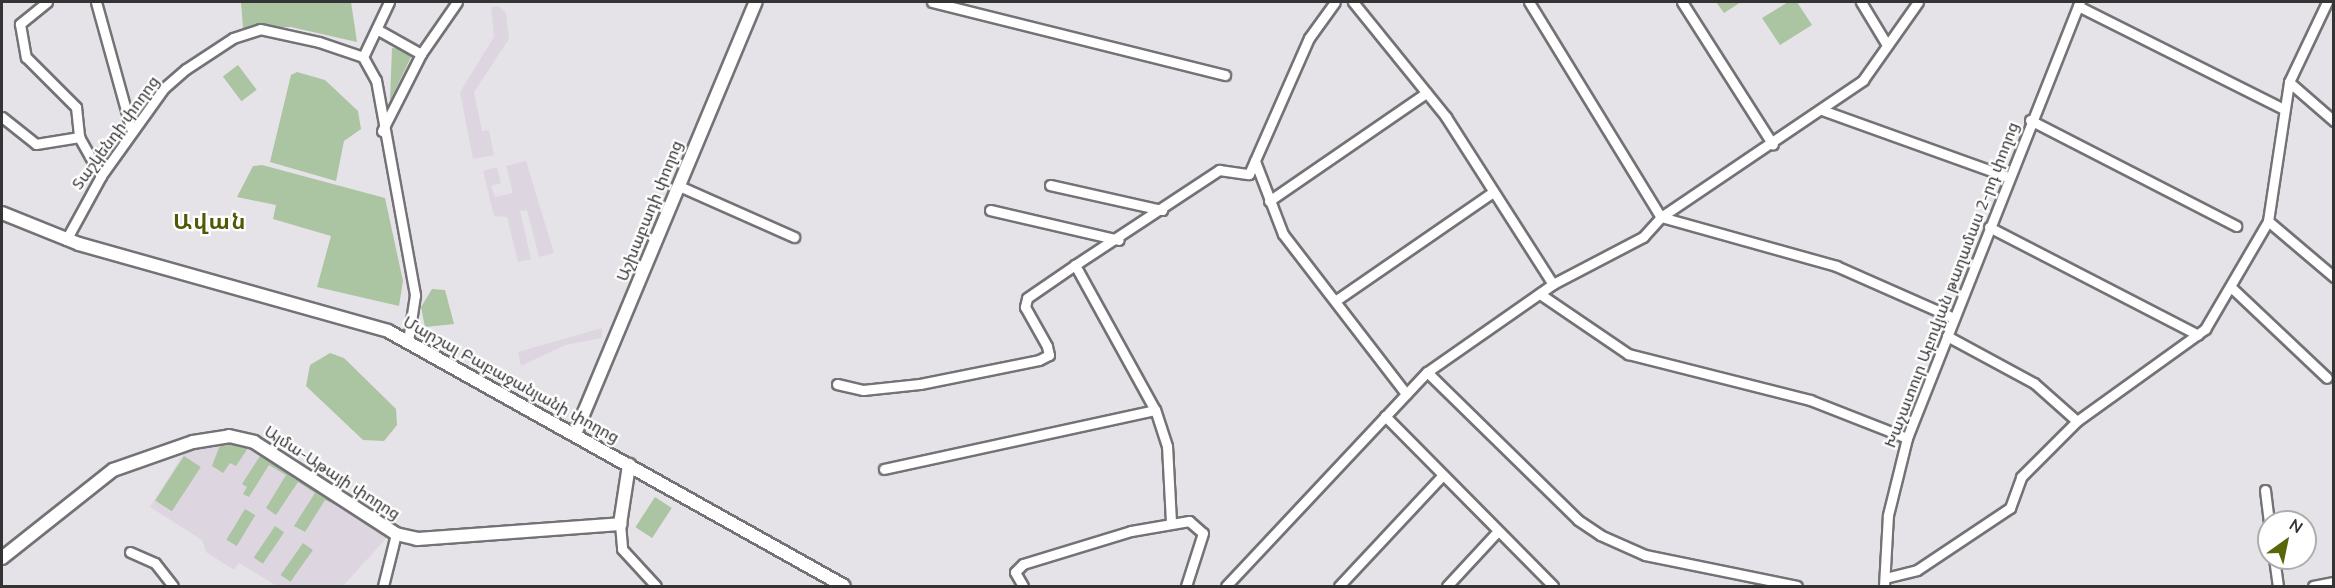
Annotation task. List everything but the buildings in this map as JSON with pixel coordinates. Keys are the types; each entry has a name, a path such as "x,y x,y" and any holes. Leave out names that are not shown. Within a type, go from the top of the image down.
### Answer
{"street":[{"path":"47,2 20,24 26,57 76,107 79,137 100,176"},
{"path":"96,2 132,132"},
{"path":"389,2 380,31 363,57 376,81 382,131 415,295 408,341"},
{"path":"382,131 420,54 457,2"},
{"name":"Աշխաբադի փողոց","path":"575,434 756,2"},
{"path":"932,2 1225,75"},
{"path":"837,384 863,390 920,384 1039,360 1048,355 1047,346 1025,307 1027,298 1075,265 1119,240 1219,170 1246,176 1309,39 1333,2"},
{"path":"1353,2 1426,93 1553,284"},
{"path":"1529,2 1661,217 1836,266 1954,318"},
{"path":"1682,2 1773,145"},
{"path":"1861,2 1887,45"},
{"path":"1226,586 1427,372 1553,284 1643,237 1661,217 1773,145 1863,80 1918,2"},
{"path":"1884,582 1917,570 2010,508 2021,477 2077,421 2198,335 2233,289 2268,221 2289,82 2327,2"},
{"path":"2079,4 2284,109"},
{"name":"Խաչատուր Աբովյան թաղամաս 2-րդ փողոց","path":"1884,582 1888,515 1907,438 2030,120 2079,4"},
{"name":"Տաշկենդի փողոց","path":"66,240 100,176 164,88 186,69 251,31 281,31 363,57"},
{"path":"380,31 420,54"},
{"path":"2289,82 2334,120"},
{"path":"1269,201 1426,93"},
{"path":"1822,110 2008,177"},
{"path":"2,117 36,144 79,137"},
{"path":"2030,120 2236,226"},
{"path":"1254,161 1283,234 1406,394"},
{"path":"1050,185 1162,210"},
{"path":"679,186 794,237"},
{"path":"1335,301 1493,192"},
{"path":"990,210 1119,240"},
{"name":"Մարշալ Բաբաջանյանի փողոց","path":"2,213 66,240 377,326 408,341 844,586"},
{"path":"2268,221 2334,277"},
{"path":"1989,227 2198,335"},
{"path":"1075,265 1155,410 1167,446 1172,522"},
{"path":"2233,289 2328,378"},
{"path":"1540,294 1628,354 1810,400 1907,438"},
{"path":"1947,336 2034,383 2077,421"},
{"path":"1427,372 1578,520 1600,535 1645,555 1797,586"},
{"path":"884,469 1155,410"},
{"path":"1385,416 1553,586"},
{"name":"Ալմա-Աթայի փողոց","path":"2,558 112,470 193,442 229,436 254,442 396,534 428,539 620,524"},
{"path":"629,465 620,524 622,549 656,586"},
{"path":"1339,586 1443,475"},
{"path":"2265,490 2268,510"},
{"path":"1022,586 1015,572 1023,564 1172,522 1195,522 1203,529 1186,586"},
{"path":"1447,586 1498,531"},
{"path":"383,586 396,534"},
{"path":"130,552 155,563 173,586"},
{"path":"2276,570 2278,586"},
{"path":"2313,586 2334,582"}],"shaded area":[{"path":"499,6 506,13 509,39 474,92 482,131 489,130 494,155 473,159 460,92 494,37 491,7"},
{"path":"526,161 554,253 539,257 527,210 520,211 531,259 518,262 507,217 494,216 483,171 497,167 501,183 491,186 495,197 513,193 506,166"},
{"path":"602,328 602,338 565,345 521,366 518,352"},
{"path":"235,437 389,535 343,586 277,586 239,563 234,570 206,552 202,540 150,507 184,453"}],"green space":[{"path":"241,2 351,2 357,42 291,27 243,28"},
{"path":"1716,2 1741,2 1724,13"},
{"path":"1788,2 1797,2 1812,25 1780,45 1762,18"},
{"path":"392,48 406,49 411,57 390,101"},
{"path":"238,65 257,90 241,101 223,76"},
{"path":"297,72 325,80 358,111 361,129 344,141 336,181 270,162 291,75"},
{"path":"262,165 385,198 403,281 399,306 317,287 331,236 273,219 276,205 237,197 253,166"},
{"path":"432,289 445,290 454,324 425,327 421,307"},
{"path":"330,353 344,358 396,409 397,425 384,441 363,440 306,386 310,365"},
{"path":"237,441 248,448 236,466 230,463 223,473 212,466 220,445"},
{"path":"184,456 201,467 172,511 155,500"},
{"path":"260,456 344,509 325,500 305,532 294,526 315,493 298,482 276,515 266,508 286,475 269,465 249,497 243,494 247,487 242,484"},
{"path":"655,497 672,508 652,538 635,527"},
{"path":"245,509 255,515 237,546 226,540"},
{"path":"275,526 284,532 263,564 254,558"},
{"path":"303,543 313,550 290,582 281,575"}],"district":[{"name":"Ավան","path":"210,223"}]}
